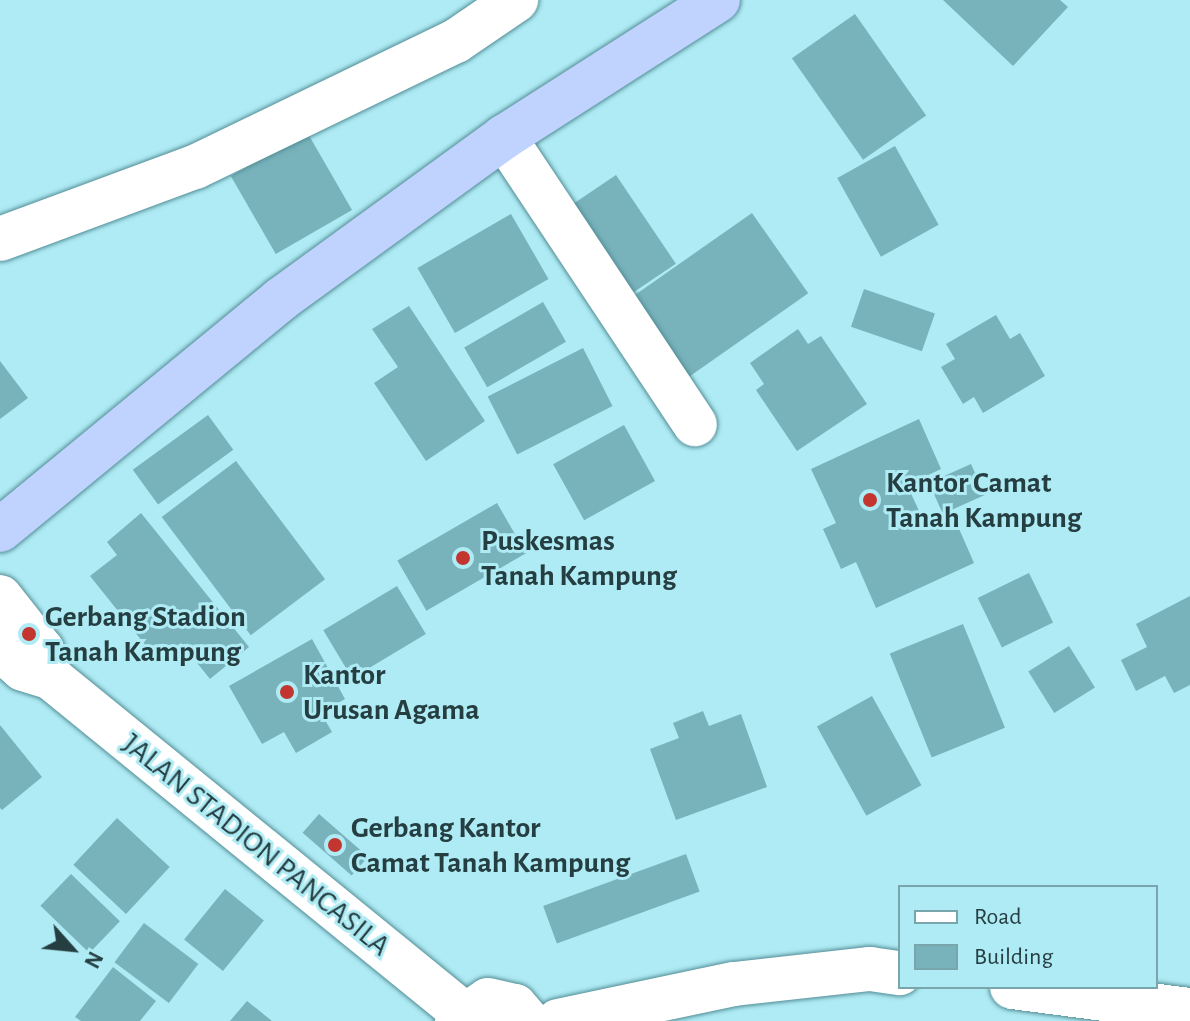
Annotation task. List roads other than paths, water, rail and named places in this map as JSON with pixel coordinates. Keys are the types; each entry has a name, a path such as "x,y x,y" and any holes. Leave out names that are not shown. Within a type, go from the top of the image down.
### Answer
{"highway":[{"path":"0,530 281,299 504,137 718,0"}],"street":[{"path":"0,239 195,167 456,41 516,0"},
{"path":"504,137 695,424"},
{"name":"JALAN STADION PANCASILA","path":"0,597 42,650 50,677"},
{"name":"JALAN STADION PANCASILA","path":"0,649 23,669 50,677 460,1017"},
{"path":"558,1021 731,1003 870,969 898,973"},
{"path":"1027,989 1190,1010"},
{"path":"460,1017 502,1001 528,1021"}],"place":[{"name":"Kantor Camat Tanah Kampung","path":"870,500"},
{"name":"Puskesmas Tanah Kampung","path":"463,558"},
{"name":"Gerbang Stadion Tanah Kampung","path":"29,634"},
{"name":"Kantor Urusan Agama","path":"287,692"},
{"name":"Gerbang Kantor Camat Tanah Kampung","path":"335,845"}]}
